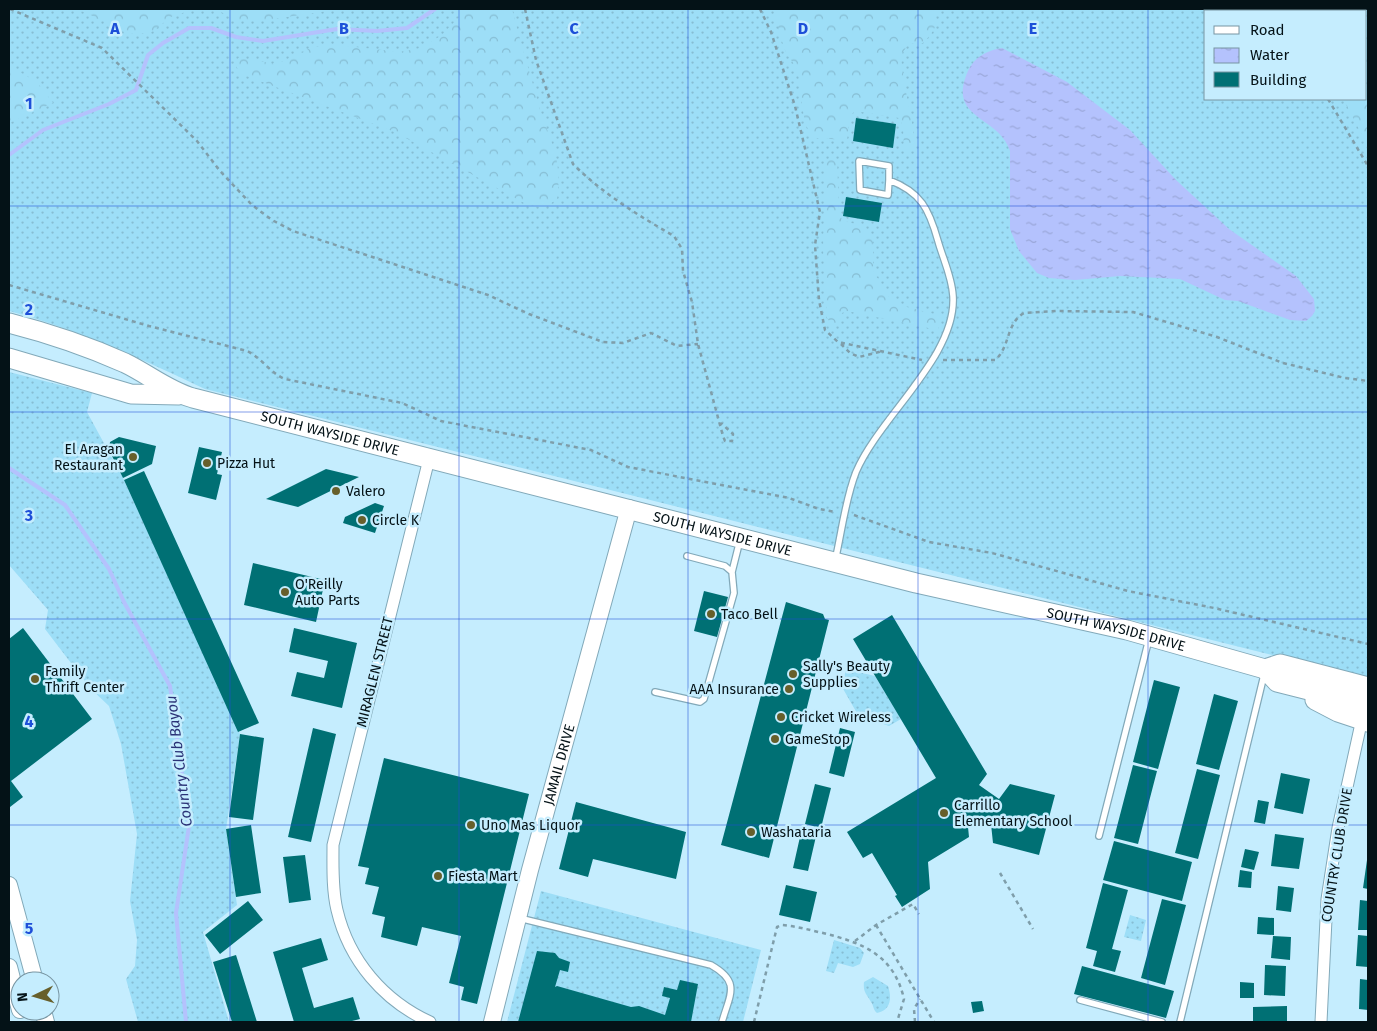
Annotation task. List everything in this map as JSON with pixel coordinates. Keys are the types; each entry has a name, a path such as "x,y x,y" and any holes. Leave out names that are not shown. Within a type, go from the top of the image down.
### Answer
{"main road":[{"name":"SOUTH WAYSIDE DRIVE","path":"9,323 55,335 125,364 180,395"},
{"name":"SOUTH WAYSIDE DRIVE","path":"9,358 131,394 180,395 629,508 916,583 1150,636 1266,669 1280,664 1368,687"},
{"name":"SOUTH WAYSIDE DRIVE","path":"1266,669 1276,682 1290,686 1338,712 1366,715"},
{"path":"1304,669 1368,679"}],"street":[{"name":"MIRAGLEN STREET","path":"429,459 333,844 334,886 337,910 353,954 371,979 393,1000 430,1022"},
{"name":"JAMAIL DRIVE","path":"492,1022 520,918 530,870 629,508"},
{"name":"COUNTRY CLUB DRIVE","path":"1321,1022 1327,899 1338,828 1366,715"},
{"path":"9,885 32,971"}],"lane":[{"path":"859,161 889,166 888,180 888,195 860,190 859,161"},
{"path":"835,562 856,472 893,412 933,361 948,329 953,298 952,284 927,209 916,195 904,186 888,180"},
{"path":"655,692 693,702 700,702 704,699 734,593 732,572 740,537"},
{"path":"687,556 725,566 732,572"},
{"path":"1100,836 1150,636"},
{"path":"1180,1022 1266,669"},
{"path":"520,918 711,965 725,973 730,980 731,992 722,1022"},
{"path":"1080,1000 1162,1022"}],"path":[{"path":"10,9 95,44 197,141 220,171 252,205 272,220 293,231 488,294 529,314 603,342 623,343 651,333 677,346 698,344"},
{"path":"525,9 536,60 573,164 583,174 633,211 674,236 679,242 698,344 725,441 732,441 733,434 721,423"},
{"path":"760,9 771,32 796,106 820,212 815,244 822,319 830,337 858,357 883,351"},
{"path":"1329,100 1368,166"},
{"path":"9,285 149,326 247,350 256,355 277,376 402,403 441,421 590,450 628,467 789,498 819,509 845,513 929,542 992,553 1128,591 1214,608 1368,644"},
{"path":"838,342 933,361 956,358 995,360 1001,354 1015,321 1024,313 1121,311 1203,333 1283,363 1345,378 1368,381"},
{"path":"1000,873 1033,928"},
{"path":"855,941 876,925 913,904 919,914"},
{"path":"754,1022 777,927 788,925 855,941 883,958 903,992 903,1005 897,1022"},
{"path":"876,925 934,1022"},
{"path":"915,1022 914,1009 920,999"}],"green space":[{"path":"9,9 1368,9 1368,679 205,389 133,356 34,318 9,311"},
{"path":"77,9 199,9 174,15 150,33 133,34"},
{"path":"216,9 340,9 267,20 235,20"},
{"path":"462,9 512,9 539,106 557,161 557,199 544,208 526,204 395,132 239,73 236,65 238,58 277,64 313,47 338,45 400,52 421,48 442,35 459,17"},
{"path":"773,9 934,9 936,23 933,31 923,43 908,44 901,56 913,127 915,151 904,149 903,126 899,118 855,111 850,116 847,140 813,138 804,115 797,70 785,50"},
{"path":"1368,9 1368,146 1344,100 1367,100 1367,10 1274,10"},
{"path":"9,66 37,82 53,103 9,123"},
{"path":"826,159 837,160 839,211 842,220 865,227 873,237 873,270 888,296 899,305 942,316 938,330 847,311 842,313 837,324 832,325 827,318 823,248"},
{"path":"9,372 92,393 87,412 124,480 240,734 226,829 237,905 203,932 229,1022 138,1022 126,979 135,966 137,940 130,901 137,834 121,744 109,706 90,688 45,629 48,610 9,565"},
{"path":"846,669 875,676 901,719 889,726 858,715 842,687"},
{"path":"541,891 761,950 743,1022 507,1022"},
{"path":"1130,915 1146,920 1141,941 1124,937"},
{"path":"834,940 860,948 864,953 860,964 853,967 838,963 834,973 826,971"},
{"path":"873,977 888,986 890,995 888,1006 877,1013 864,988 864,982"}],"water":[{"path":"1002,48 1067,82 1130,130 1176,180 1229,229 1296,276 1314,299 1315,311 1312,316 1306,321 1290,320 1238,301 1225,300 1180,279 1120,276 1075,280 1049,278 1037,273 1019,251 1010,229 1010,151 1004,139 969,108 964,99 963,87 971,66 982,55"}],"building":[{"path":"856,118 896,124 893,148 853,141"},
{"path":"846,197 882,203 879,222 843,216"},
{"name":"El Aragan Restaurant","path":"119,437 156,446 152,464 123,478 109,450 110,442"},
{"name":"Pizza Hut","path":"199,447 222,452 217,474 222,475 216,500 188,493"},
{"path":"326,469 359,477 298,507 266,499"},
{"path":"144,471 259,723 238,732 124,480"},
{"name":"Circle K","path":"375,503 384,506 375,533 343,523 345,517"},
{"name":"O'Reilly Auto Parts","path":"253,563 325,580 316,622 244,605"},
{"name":"Taco Bell","path":"704,591 728,597 717,637 694,631"},
{"path":"786,602 823,614 825,619 829,620 769,858 721,845"},
{"path":"892,615 987,774 979,785 999,799 1010,784 1055,795 1039,855 993,843 991,824 968,827 969,837 928,862 930,889 902,907 872,853 863,858 847,832 936,778 853,639"},
{"name":"Family Thrift Center","path":"23,628 92,719 11,781 23,797 10,807 9,639"},
{"path":"294,628 357,643 342,708 291,696 297,672 324,678 328,661 289,652"},
{"path":"1154,680 1180,687 1158,769 1133,762"},
{"path":"1214,694 1238,701 1219,770 1196,764"},
{"path":"313,728 336,734 311,842 288,837"},
{"path":"840,728 855,732 844,777 829,773"},
{"path":"240,734 264,738 253,820 229,817"},
{"name":"Fiesta Mart","path":"384,758 529,794 477,1004 461,1000 464,987 449,983 461,936 422,927 417,946 381,937 385,917 372,914 379,887 365,884 369,868 358,866"},
{"path":"1133,765 1157,771 1138,844 1114,838"},
{"path":"1197,769 1220,775 1198,859 1175,853"},
{"path":"1281,773 1310,779 1303,814 1274,808"},
{"path":"815,784 831,788 821,828 805,824"},
{"path":"1258,800 1269,802 1265,824 1254,822"},
{"path":"576,802 686,832 676,879 593,859 588,877 559,869"},
{"path":"251,825 261,893 236,897 226,829"},
{"path":"802,828 817,832 808,871 793,868"},
{"path":"1275,834 1304,838 1299,869 1271,866"},
{"path":"1114,841 1192,862 1182,901 1103,880"},
{"path":"1245,849 1259,852 1254,870 1241,867"},
{"path":"305,855 311,900 289,903 283,857"},
{"path":"1368,861 1368,889 1363,888"},
{"path":"1240,870 1252,872 1251,888 1238,887"},
{"path":"1103,883 1128,890 1112,949 1121,951 1115,972 1093,966 1097,951 1086,948"},
{"path":"786,885 817,892 810,922 779,915"},
{"path":"1278,886 1294,888 1291,912 1276,910"},
{"path":"1162,899 1186,905 1165,985 1141,978"},
{"path":"1360,900 1368,901 1368,930 1358,930"},
{"path":"248,901 263,920 220,954 205,935"},
{"path":"1258,917 1274,918 1274,935 1257,934"},
{"path":"1358,935 1368,936 1368,967 1356,966"},
{"path":"1273,936 1291,937 1290,960 1271,958"},
{"path":"321,938 328,960 302,968 314,1008 353,997 360,1019 348,1022 294,1022 273,952"},
{"path":"537,951 555,953 559,958 570,962 568,972 560,970 555,987 631,1007 639,1006 665,1015 670,998 662,996 664,987 677,990 680,980 698,984 691,1022 518,1022"},
{"path":"236,955 257,1022 232,1022 213,962"},
{"path":"1265,965 1286,966 1285,996 1264,995"},
{"path":"1082,966 1174,991 1166,1018 1074,994"},
{"path":"1360,979 1368,980 1368,1010 1359,1009"},
{"path":"1240,982 1254,983 1254,998 1240,998"},
{"path":"982,1001 984,1011 973,1013 971,1002"},
{"path":"1287,1006 1287,1022 1253,1022 1253,1007"}],"waterway":[{"name":"Country Club Bayou","path":"9,155 43,130 109,104 136,90 148,55 163,43 189,28 211,28 236,37 263,41 337,29 377,31 407,28 435,9"},
{"name":"Country Club Bayou","path":"9,468 65,505 109,569 124,602 170,686 189,826 176,913 186,1022"}],"place":[{"name":"El Aragan Restaurant","path":"133,457"},
{"name":"Pizza Hut","path":"207,463"},
{"name":"Valero","path":"336,491"},
{"name":"Circle K","path":"362,520"},
{"name":"O'Reilly Auto Parts","path":"285,592"},
{"name":"Taco Bell","path":"711,614"},
{"name":"Sally's Beauty Supplies","path":"793,674"},
{"name":"Family Thrift Center","path":"35,679"},
{"name":"AAA Insurance","path":"789,689"},
{"name":"Cricket Wireless","path":"781,717"},
{"name":"GameStop","path":"775,739"},
{"name":"Carrillo Elementary School","path":"944,813"},
{"name":"Uno Mas Liquor","path":"471,825"},
{"name":"Washataria","path":"751,832"},
{"name":"Fiesta Mart","path":"438,876"}]}
